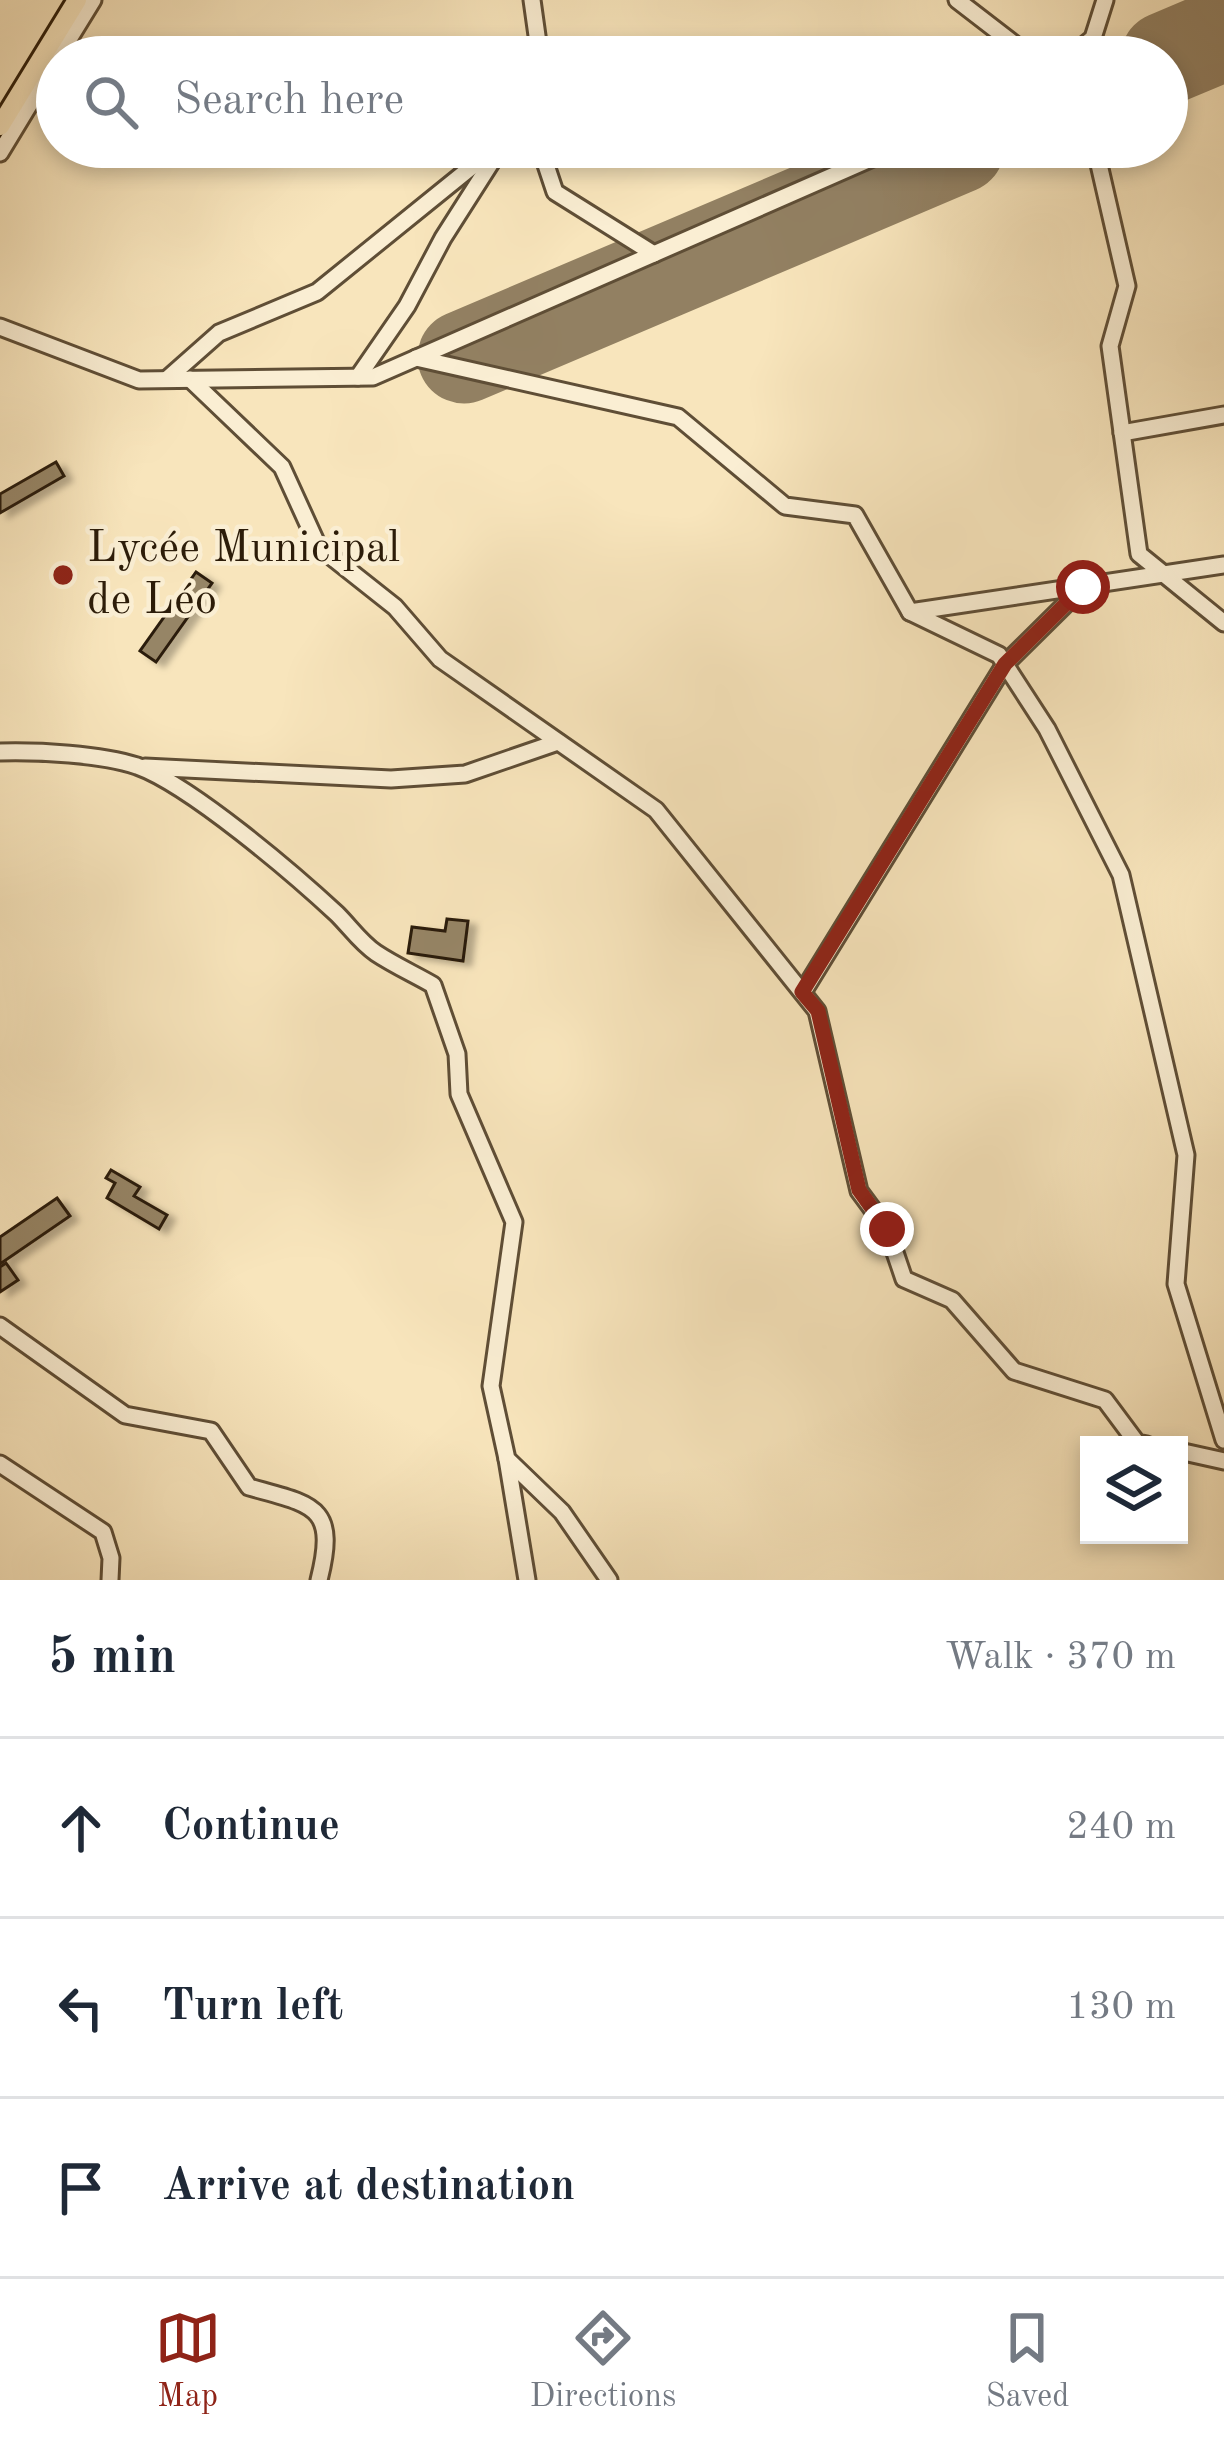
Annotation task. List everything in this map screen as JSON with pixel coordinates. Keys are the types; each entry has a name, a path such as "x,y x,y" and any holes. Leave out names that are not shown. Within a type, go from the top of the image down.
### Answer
{"main road":[{"path":"54,36 77,0"},
{"path":"2,118 36,65"}],"street":[{"path":"71,36 93,0"},
{"path":"532,0 537,36"},
{"path":"957,0 1004,36"},
{"path":"1094,36 1105,0"},
{"path":"0,153 36,94"},
{"path":"167,380 219,332 316,292 470,168"},
{"path":"358,377 407,305 486,168"},
{"path":"547,168 555,192 654,254"},
{"path":"0,327 139,380 373,377 850,168"},
{"path":"1101,168 1127,286 1110,346 1139,554 1224,622"},
{"path":"416,358 678,418 785,506 855,515 910,612 999,655 1047,728 1121,874 1186,1155 1176,1284 1224,1440"},
{"path":"190,379 281,467 318,546 395,607 440,659 656,810 818,1011 859,1190 887,1229 904,1279 952,1300 1014,1370 1105,1400 1132,1436"},
{"path":"1122,434 1224,415"},
{"path":"910,612 1224,565"},
{"path":"802,992 1005,664 1083,587"},
{"path":"0,752 43,750 136,766 391,779 465,774 558,742"},
{"path":"136,766 215,814 334,912 373,951 433,985 457,1054 459,1094 514,1222 491,1386 527,1580"},
{"path":"0,1326 125,1415 211,1431 249,1487 309,1504 327,1528 328,1547 319,1580"},
{"path":"1188,1453 1224,1461"},
{"path":"507,1459 562,1512 609,1580"},
{"path":"0,1464 103,1532 111,1558 110,1580"}],"building":[{"path":"56,462 64,476 0,513 0,494"},
{"path":"196,572 212,583 156,662 140,651"},
{"path":"447,919 468,921 463,961 408,953 412,927 445,931"},
{"path":"111,1170 140,1187 134,1196 167,1215 159,1229 107,1198 115,1183 106,1178"},
{"path":"57,1198 70,1216 0,1264 0,1237"},
{"path":"6,1263 18,1280 0,1292 0,1267"}],"runway":[{"path":"1188,49 1224,34"},
{"path":"464,357 909,168"}],"place":[{"name":"Lycée Municipal de Léo","path":"63,575"}],"route":[{"path":"887,1229 859,1190 818,1011 802,992 1005,664 1083,587"}]}
